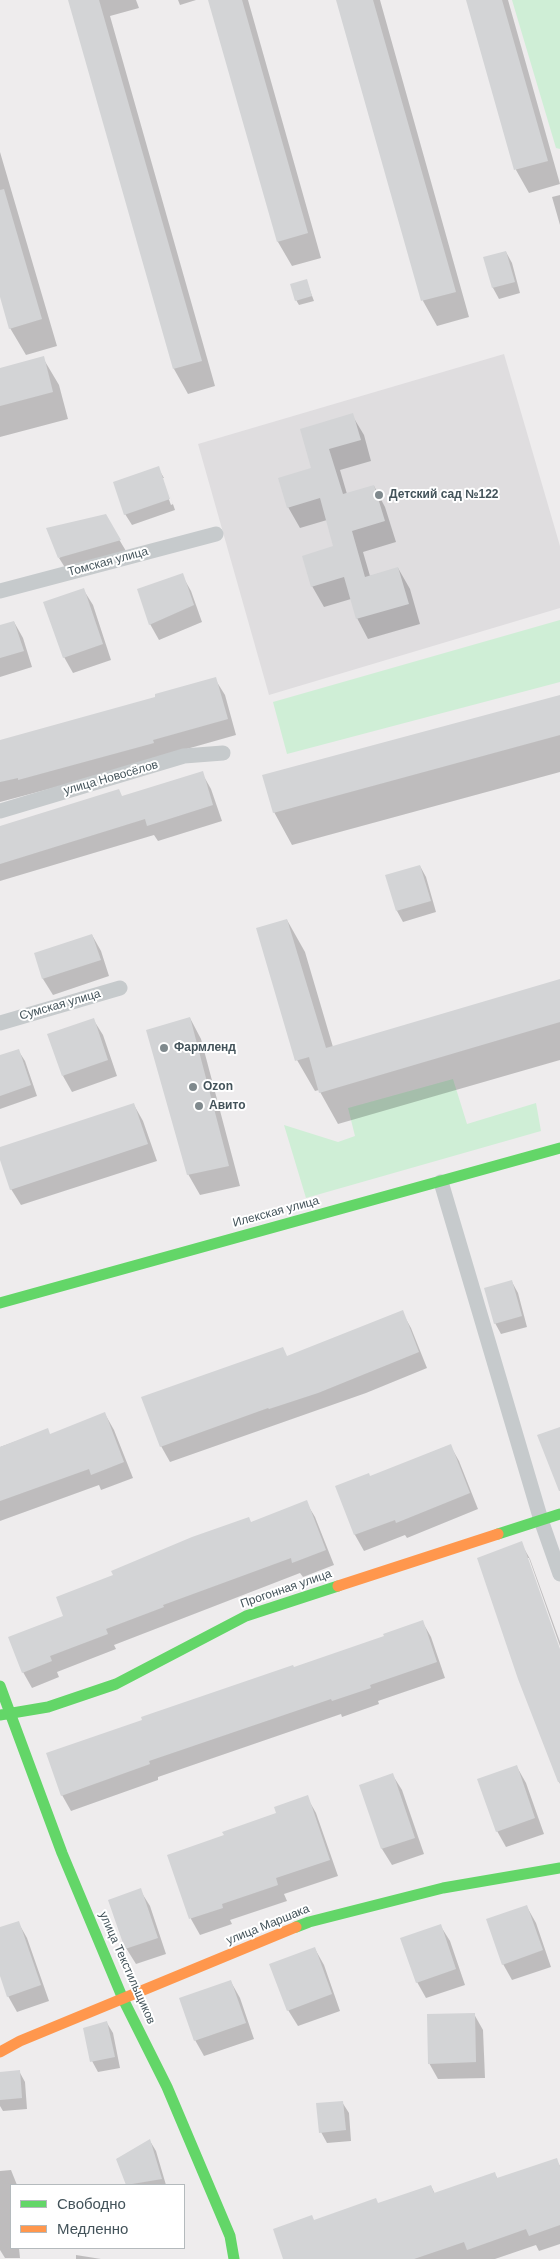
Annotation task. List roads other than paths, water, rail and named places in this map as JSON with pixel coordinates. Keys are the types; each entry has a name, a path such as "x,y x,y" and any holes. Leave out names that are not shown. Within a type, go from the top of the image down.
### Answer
{"street":[{"name":"Томская улица","path":"0,591 216,534"},
{"name":"улица Новосёлов","path":"0,811 184,756 223,753"},
{"name":"Сумская улица","path":"0,1022 120,988"},
{"name":"Илекская улица","path":"0,1303 560,1148"},
{"path":"441,1182 541,1520 560,1574"},
{"name":"Прогонная улица","path":"4,1713 48,1707 116,1684 246,1616 560,1514"},
{"name":"улица Текстильщиков","path":"0,1686 4,1713 123,1999 168,2086 230,2236 234,2259"},
{"name":"улица Маршака","path":"0,2052 20,2041 309,1922 443,1888 560,1868"}],"place":[{"name":"Детский сад №122","path":"379,495"},
{"name":"Фармленд","path":"164,1048"},
{"name":"Ozon","path":"193,1087"},
{"name":"Авито","path":"199,1106"}]}
